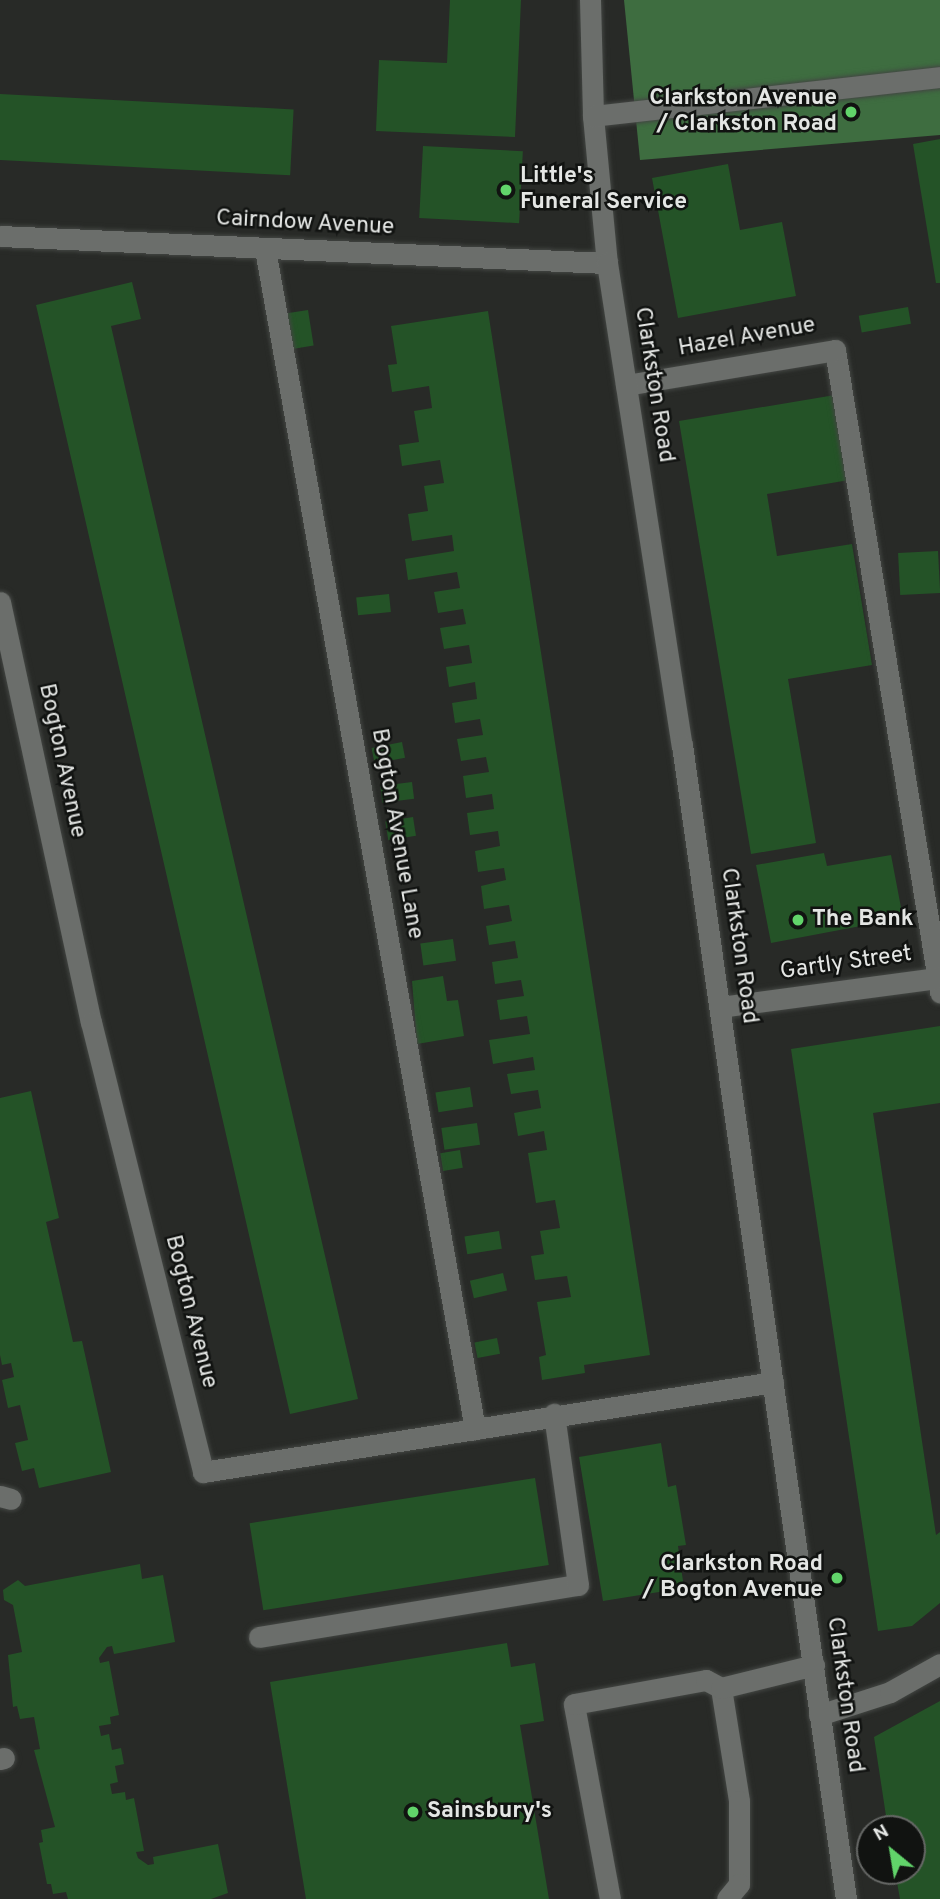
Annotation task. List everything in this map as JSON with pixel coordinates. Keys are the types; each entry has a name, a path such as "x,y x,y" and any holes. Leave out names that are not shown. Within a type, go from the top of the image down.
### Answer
{"street":[{"name":"Clarkston Road","path":"590,0 593,116 607,263 720,1007 846,1899"},
{"path":"593,116 940,77"},
{"name":"Cairndow Avenue","path":"0,236 607,263"},
{"name":"Bogton Avenue Lane","path":"265,249 475,1429"},
{"name":"Hazel Avenue","path":"626,385 835,350 939,985"},
{"name":"Bogton Avenue","path":"0,602 91,1022 203,1472 554,1414 773,1382"},
{"name":"Gartly Street","path":"720,1007 939,985"},
{"path":"259,1637 578,1585 554,1414"},
{"path":"819,1715 890,1692 940,1664"},
{"path":"610,1899 574,1704 706,1681 721,1688 814,1665"},
{"path":"721,1688 739,1801 739,1884 727,1899"}],"green space":[{"path":"624,0 940,0 940,135 640,160"}],"building":[{"path":"450,0 521,0 515,137 376,131 379,60 447,63"},
{"path":"0,94 294,109 290,175 0,160"},
{"path":"940,139 940,283 936,283 913,144"},
{"path":"423,146 523,151 519,223 419,218"},
{"path":"728,164 740,230 782,222 796,296 678,318 652,178"},
{"path":"132,282 141,319 111,326 358,1399 290,1414 36,305"},
{"path":"908,307 911,324 862,332 859,316"},
{"path":"308,310 314,346 291,349 285,314"},
{"path":"488,311 650,1355 584,1365 585,1373 542,1380 539,1357 546,1355 537,1302 571,1297 567,1276 535,1280 531,1256 544,1254 540,1231 560,1228 555,1200 536,1203 528,1153 547,1150 544,1131 518,1136 514,1113 541,1108 538,1090 511,1094 507,1074 535,1070 533,1057 493,1064 489,1040 530,1034 527,1016 500,1020 497,1000 524,996 521,980 495,984 492,962 518,958 515,941 489,945 486,926 512,921 509,905 484,909 481,886 506,880 504,868 478,872 475,851 500,846 498,831 470,835 467,813 494,809 492,794 466,798 463,776 489,772 486,757 461,761 457,739 483,735 480,719 455,723 452,703 477,699 475,682 449,687 446,667 472,663 469,645 444,649 440,628 466,624 463,609 438,613 434,592 460,588 457,572 408,580 405,559 454,551 452,535 412,541 408,514 428,511 424,486 444,483 440,460 402,466 399,445 419,442 414,411 432,408 429,386 392,392 388,365 397,364 391,326"},
{"path":"835,395 849,480 767,494 777,556 852,544 872,665 788,679 816,843 751,854 679,421"},
{"path":"938,551 940,593 900,595 898,553"},
{"path":"389,594 391,612 358,615 356,597"},
{"path":"402,742 405,758 375,764 372,748"},
{"path":"412,782 414,799 382,803 380,786"},
{"path":"413,817 416,836 388,840 385,821"},
{"path":"824,853 827,866 891,855 903,918 771,943 756,865"},
{"path":"453,939 456,961 423,965 420,944"},
{"path":"443,976 447,1001 458,1000 464,1036 417,1044 412,981"},
{"path":"940,1026 940,1103 873,1113 936,1535 940,1532 940,1603 912,1626 878,1631 791,1049"},
{"path":"470,1087 473,1107 439,1112 435,1092"},
{"path":"31,1091 59,1218 46,1222 73,1342 82,1341 111,1472 39,1488 34,1468 22,1471 15,1443 28,1440 20,1405 8,1408 2,1380 14,1377 11,1363 2,1365 0,1355 0,1098"},
{"path":"477,1123 480,1145 444,1150 441,1128"},
{"path":"460,1150 463,1168 443,1171 440,1153"},
{"path":"499,1231 502,1249 467,1254 464,1236"},
{"path":"503,1273 507,1291 474,1298 470,1281"},
{"path":"497,1338 500,1354 477,1358 474,1342"},
{"path":"661,1443 668,1487 676,1485 686,1545 678,1546 684,1588 603,1601 579,1457"},
{"path":"535,1478 549,1565 263,1610 250,1523"},
{"path":"140,1564 142,1579 163,1575 175,1642 114,1654 112,1646 107,1647 99,1658 100,1663 109,1661 119,1715 110,1717 111,1724 99,1726 101,1736 109,1734 112,1750 121,1748 124,1764 115,1766 118,1782 110,1784 112,1794 125,1792 126,1800 134,1798 144,1851 136,1852 138,1858 148,1865 154,1864 153,1857 218,1844 228,1893 211,1899 68,1899 66,1892 53,1894 51,1884 47,1884 39,1843 43,1842 41,1830 55,1827 34,1750 40,1749 34,1717 20,1719 17,1706 13,1707 8,1655 22,1652 13,1605 4,1600 3,1590 18,1580 25,1586"},
{"name":"Sainsbury's","path":"507,1643 511,1667 535,1663 544,1721 520,1725 549,1899 306,1899 270,1682"},
{"path":"940,1701 940,1899 900,1899 898,1885 926,1885 926,1815 886,1815 874,1737"}],"place":[{"name":"Clarkston Avenue / Clarkston Road","path":"851,112"},
{"name":"Little's Funeral Service","path":"506,190"},
{"name":"The Bank","path":"798,920"},
{"name":"Clarkston Road / Bogton Avenue","path":"837,1578"},
{"name":"Sainsbury's","path":"413,1812"}]}
